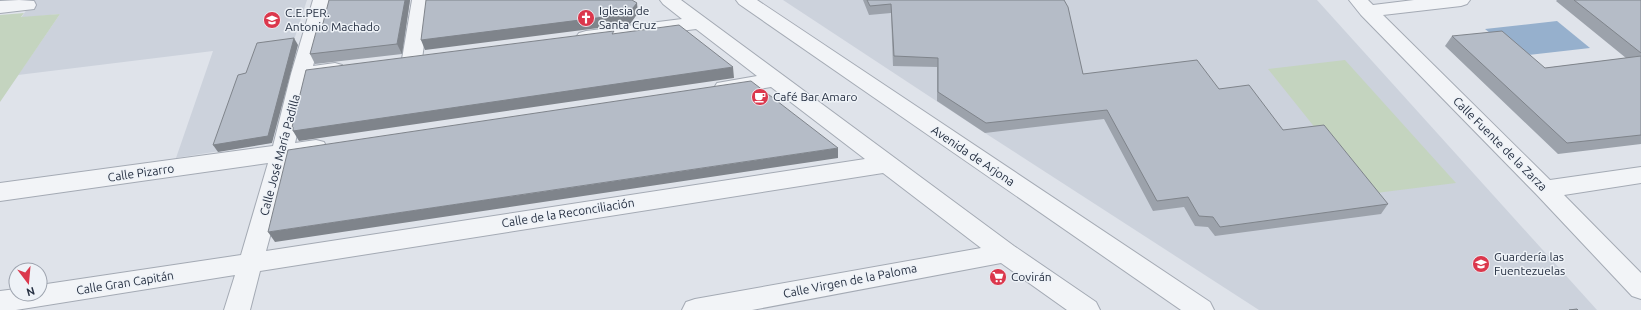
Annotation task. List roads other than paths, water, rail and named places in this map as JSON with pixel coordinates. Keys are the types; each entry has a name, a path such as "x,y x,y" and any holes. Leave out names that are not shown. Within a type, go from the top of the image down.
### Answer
{"street":[{"name":"Calle José María Padilla","path":"237,310 282,153 301,74 322,0"},
{"path":"412,59 421,0"},
{"path":"669,0 886,164 1005,252 1087,310"},
{"name":"Avenida de Arjona","path":"745,0 1201,310"},
{"path":"1363,5 1461,0"},
{"path":"0,7 27,5"},
{"name":"Calle Fuente de la Zarza","path":"1363,5 1545,189 1641,289"},
{"path":"567,40 699,23"},
{"path":"301,74 353,67"},
{"path":"705,91 776,80"},
{"name":"Calle Pizarro","path":"0,192 337,145"},
{"name":"Calle de la Reconciliación","path":"250,263 886,164"},
{"path":"1545,189 1641,175"},
{"name":"Calle Virgen de la Paloma","path":"695,310 1005,252"},
{"name":"Calle Gran Capitán","path":"0,302 250,263"}],"water":[{"path":"1557,21 1590,48 1519,56 1485,29"}],"place":[{"name":"Iglesia de Santa Cruz","path":"586,18"},
{"name":"C.E.PER. Antonio Machado","path":"272,20"},
{"name":"Café Bar Amaro","path":"760,97"},
{"name":"Guardería las Fuentezuelas","path":"1481,264"},
{"name":"Covirán","path":"998,277"}]}
